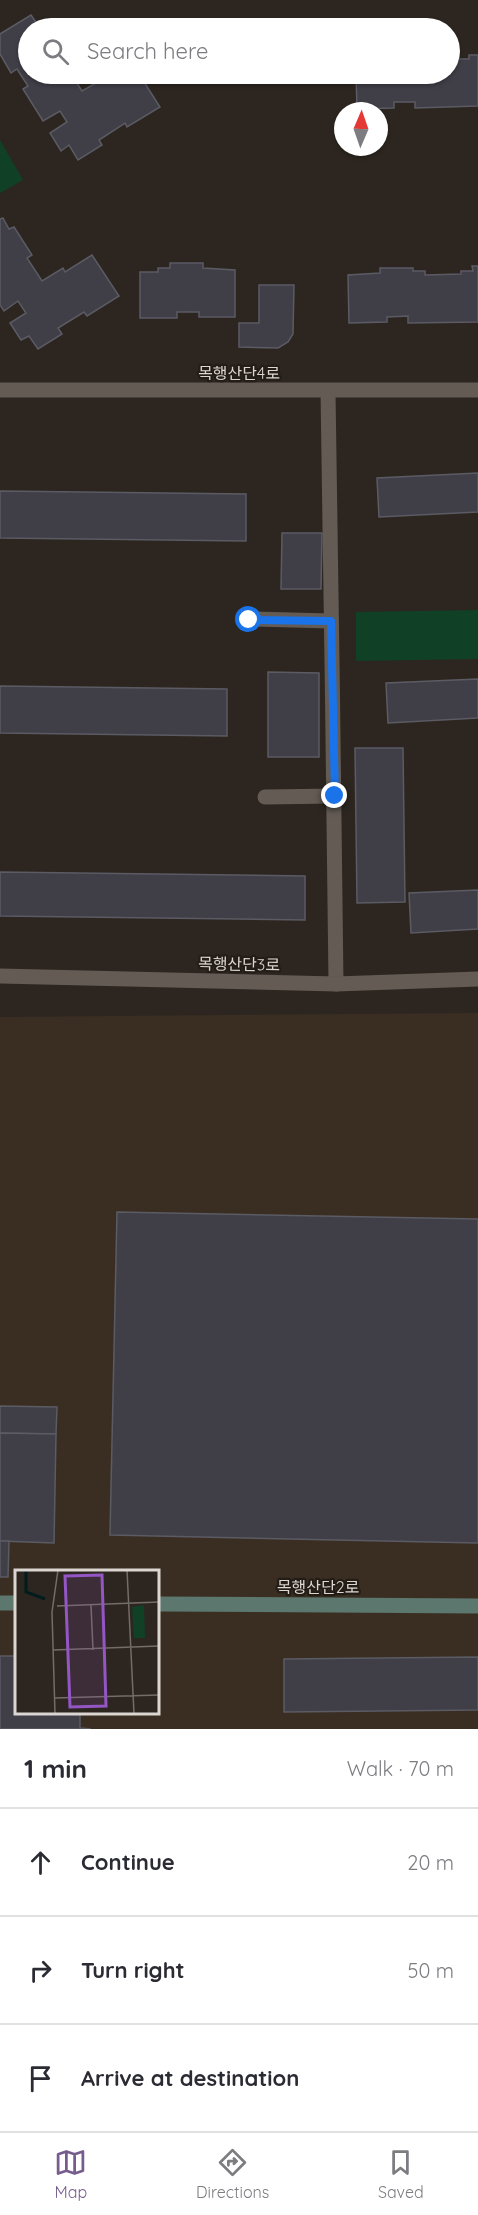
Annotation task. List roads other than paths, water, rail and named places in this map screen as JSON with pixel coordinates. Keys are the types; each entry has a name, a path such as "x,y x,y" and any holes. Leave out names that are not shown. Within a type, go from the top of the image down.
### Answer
{"street":[{"name":"목행산단4로","path":"0,390 478,390"},
{"path":"328,391 336,984"},
{"path":"249,620 331,621"},
{"path":"265,796 335,796"},
{"name":"목행산단3로","path":"0,976 336,984 478,979"},
{"name":"목행산단2로","path":"159,1604 478,1606"}]}
